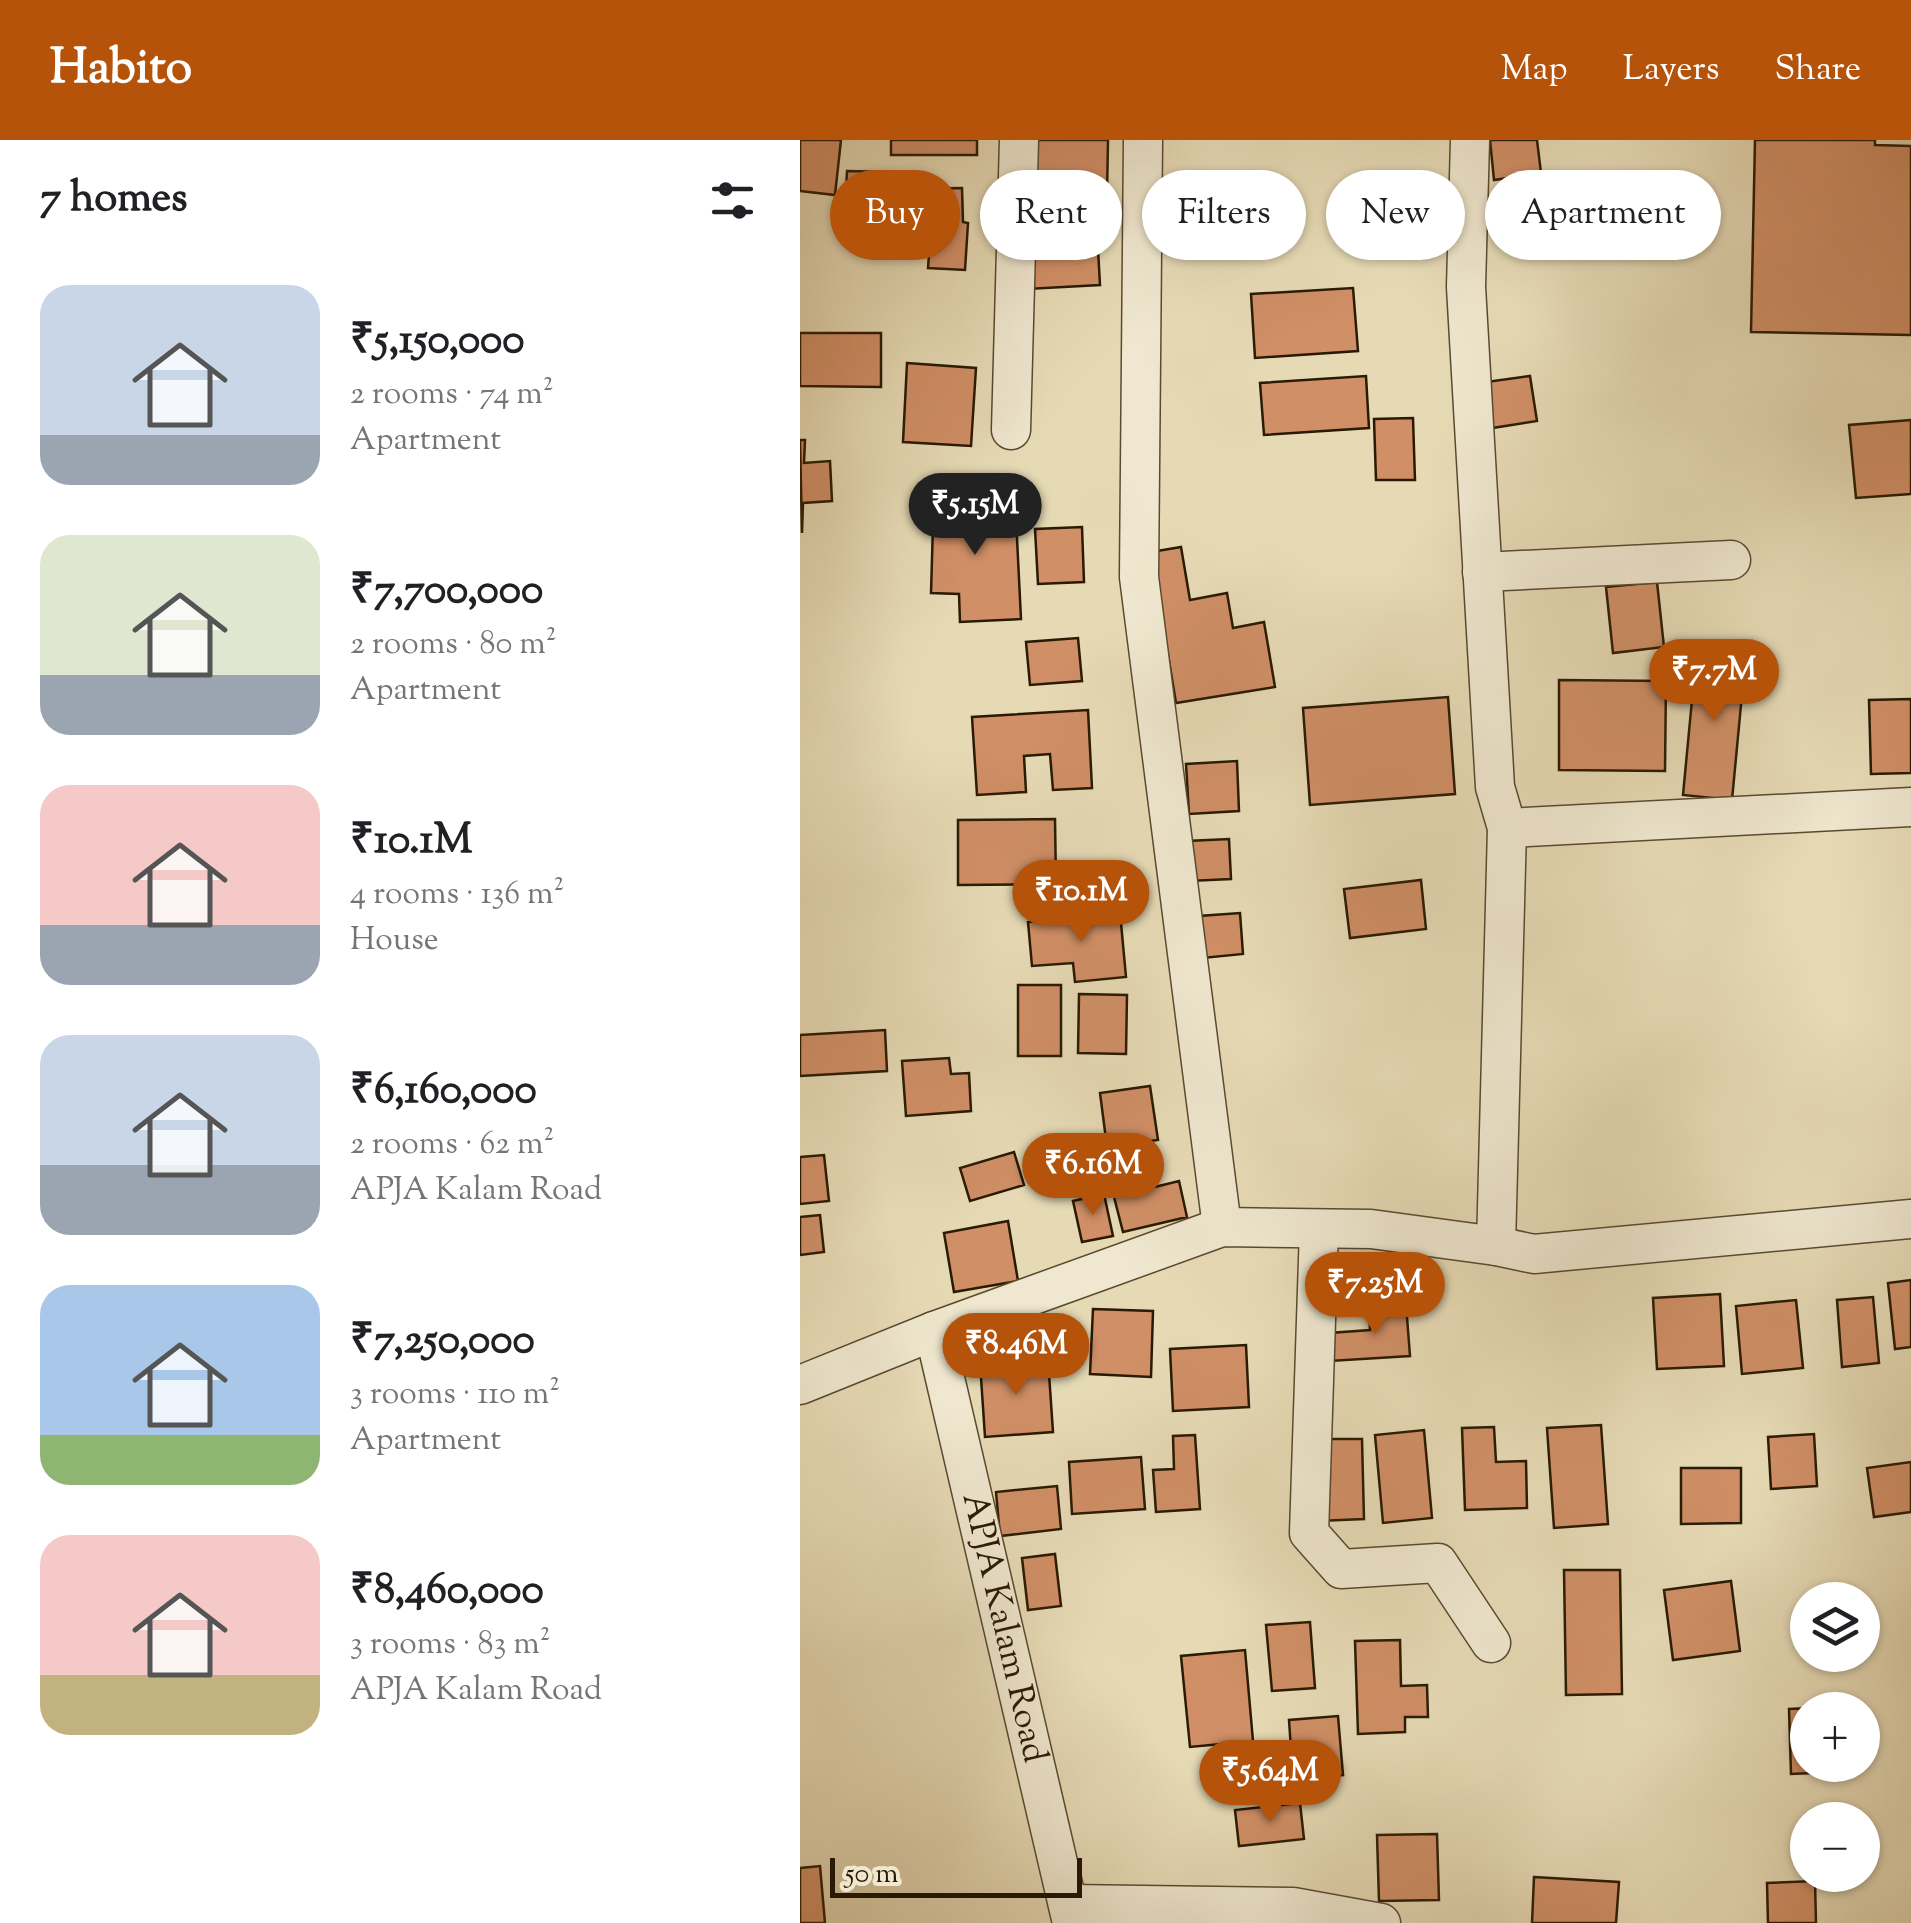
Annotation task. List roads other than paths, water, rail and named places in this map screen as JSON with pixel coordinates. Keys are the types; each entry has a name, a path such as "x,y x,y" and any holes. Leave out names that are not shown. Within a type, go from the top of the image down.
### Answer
{"street":[{"path":"1010,430 1019,140"},
{"path":"1143,140 1139,576 1222,1227"},
{"path":"1470,140 1466,287 1496,787 1506,828 1496,1246"},
{"path":"1482,572 1731,560"},
{"path":"1506,828 1911,806"},
{"path":"800,1385 934,1331 1222,1227 1371,1229 1534,1254 1911,1219"},
{"path":"1319,1228 1309,1533 1341,1569 1438,1563 1491,1643"},
{"name":"APJA Kalam Road","path":"934,1331 1070,1914"},
{"path":"1070,1914 1294,1908 1381,1923"}]}
